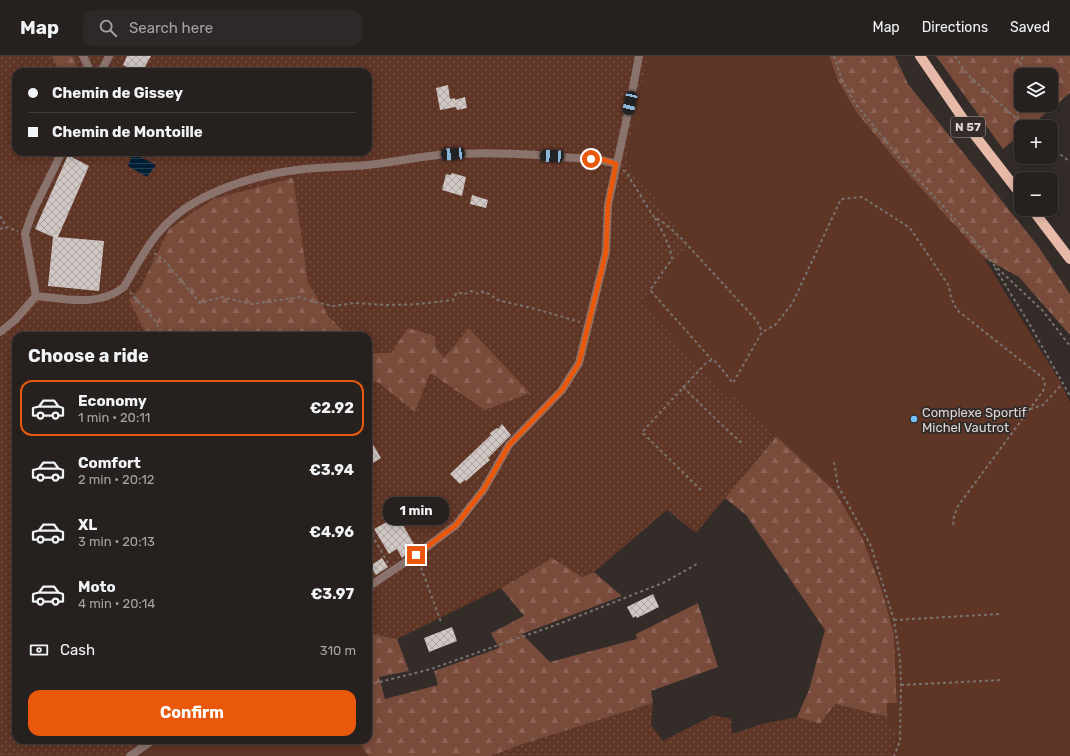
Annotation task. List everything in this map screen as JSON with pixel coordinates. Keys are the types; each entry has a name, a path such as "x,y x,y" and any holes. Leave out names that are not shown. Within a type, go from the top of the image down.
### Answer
{"main road":[{"name":"N 57","path":"920,56 966,124 1014,186"},
{"path":"1037,216 1070,259"}],"street":[{"path":"83,56 89,68"},
{"path":"103,68 109,56"},
{"path":"372,584 416,555 456,525 484,489 509,445 562,390 579,363 606,252 608,205 639,56"},
{"path":"36,296 84,301 109,296 124,286 142,256 161,229 173,217 198,201 224,188 252,178 303,169 367,165 437,155 469,153 552,156 604,160 616,164"},
{"path":"36,296 25,234 33,211 60,156"},
{"path":"0,332 15,320 36,296"},
{"path":"130,756 147,744"}],"path":[{"path":"834,56 842,80 855,103 906,166 972,238 994,265 1070,396"},
{"path":"955,56 968,75 1017,120"},
{"path":"1018,120 1016,96 1019,68 1023,56"},
{"path":"1058,153 1070,162"},
{"path":"616,164 628,174 664,233 671,251 672,259 652,285 650,290 712,360 716,362 733,383 762,332 775,325 792,304 841,199 862,197 910,228 949,286 957,310 1043,378 1045,384 1043,391 958,506 954,516 953,526"},
{"path":"0,216 6,227 0,229"},
{"path":"653,216 667,225 682,238 757,321 762,332"},
{"path":"142,256 154,253 164,260 200,303 221,298 252,304 300,297 333,306 354,303 387,305 420,304 453,300 457,292 465,294 471,291 476,294 480,294 482,292 490,294 497,300 589,324"},
{"path":"994,265 1043,310 1070,346"},
{"path":"124,286 154,319 161,332"},
{"path":"701,490 642,432 707,362 712,360"},
{"path":"1029,410 1043,405 1062,383"},
{"path":"683,387 744,445"},
{"path":"834,462 838,486 871,546 894,620 900,659 901,685 900,741 894,756"},
{"path":"372,535 393,571"},
{"path":"416,555 426,578 441,622"},
{"path":"372,684 431,669 564,622 665,582 697,564"},
{"path":"894,620 1000,614"},
{"path":"901,685 1002,680"}],"shaded area":[{"path":"0,56 650,56 639,95 627,162 671,219 687,246 731,394 777,436 696,533 667,510 594,572 582,578 552,558 501,588 397,639 372,634 372,332 12,332 12,744 155,744 139,756 0,756"},
{"name":"Complexe Sportif Michel Vautrot","path":"650,56 829,56 838,81 856,112 898,163 984,258 1061,383 1070,402 1070,756 890,756 895,746 898,729 888,727 887,703 897,703 894,634 883,593 863,539 835,491 731,394 726,398 644,304 687,246 671,219 627,162 639,95"},
{"path":"653,703 651,725 663,741 714,715 731,719 732,734 762,724 797,717 820,724 835,704 888,717 888,727 898,728 898,732 896,742 890,756 491,756 523,744"},
{"path":"155,744 360,744 368,756 139,756"}],"green space":[{"path":"52,56 72,56 78,68 57,68"},
{"path":"829,56 895,56 908,84 1038,246 1070,294 1070,334 1019,277 984,258 898,163 856,112 838,81"},
{"path":"936,56 1070,56 1070,93 1058,103 1058,68 1014,68 1014,112 1047,112 1037,120 1014,120 1014,140 1003,149"},
{"path":"293,178 308,283 329,317 345,332 145,332 129,300 140,289 169,229 213,199"},
{"path":"408,328 435,336 436,348 444,358 469,328 530,393 485,410 430,373 415,412 379,383 372,380 372,353 391,353"},
{"path":"777,436 835,491 863,539 883,593 894,634 897,703 887,703 888,717 835,704 820,724 797,717 809,690 825,630 746,515 725,498"},
{"path":"552,558 582,577 594,572 622,596 522,634 550,662 637,639 636,634 698,603 718,667 651,691 653,703 523,744 491,756 368,756 360,744 372,744 372,634 397,639 409,671 379,677 385,699 438,685 434,671 499,648 491,633 524,616 501,588"}],"water":[{"path":"132,156 139,156 156,165 147,177 128,166"}],"building":[{"path":"127,56 151,56 144,68 129,68 123,65"},
{"path":"448,85 450,99 455,98 455,100 465,97 467,108 457,110 456,107 440,110 436,88"},
{"path":"68,156 89,166 58,237 104,241 99,291 48,286 53,237 35,229"},
{"path":"452,173 466,177 462,196 442,190 446,174 451,175"},
{"path":"472,195 488,200 486,208 470,204"},
{"path":"502,424 511,435 488,458 490,460 466,481 465,480 460,484 450,474 491,435 490,433 497,428 498,429"},
{"path":"372,443 381,458 372,464"},
{"path":"398,516 416,548 402,558 397,549 389,554 374,529"},
{"path":"382,558 388,567 376,575 372,569 372,565"},
{"path":"653,594 659,607 637,618 636,616 633,618 627,607"},
{"path":"452,627 457,641 429,652 424,638"}],"place":[{"name":"Complexe Sportif Michel Vautrot","path":"914,419"}],"route":[{"path":"416,555 456,525 484,489 509,445 562,390 579,363 606,252 608,205 616,164 604,160 591,159"}]}
